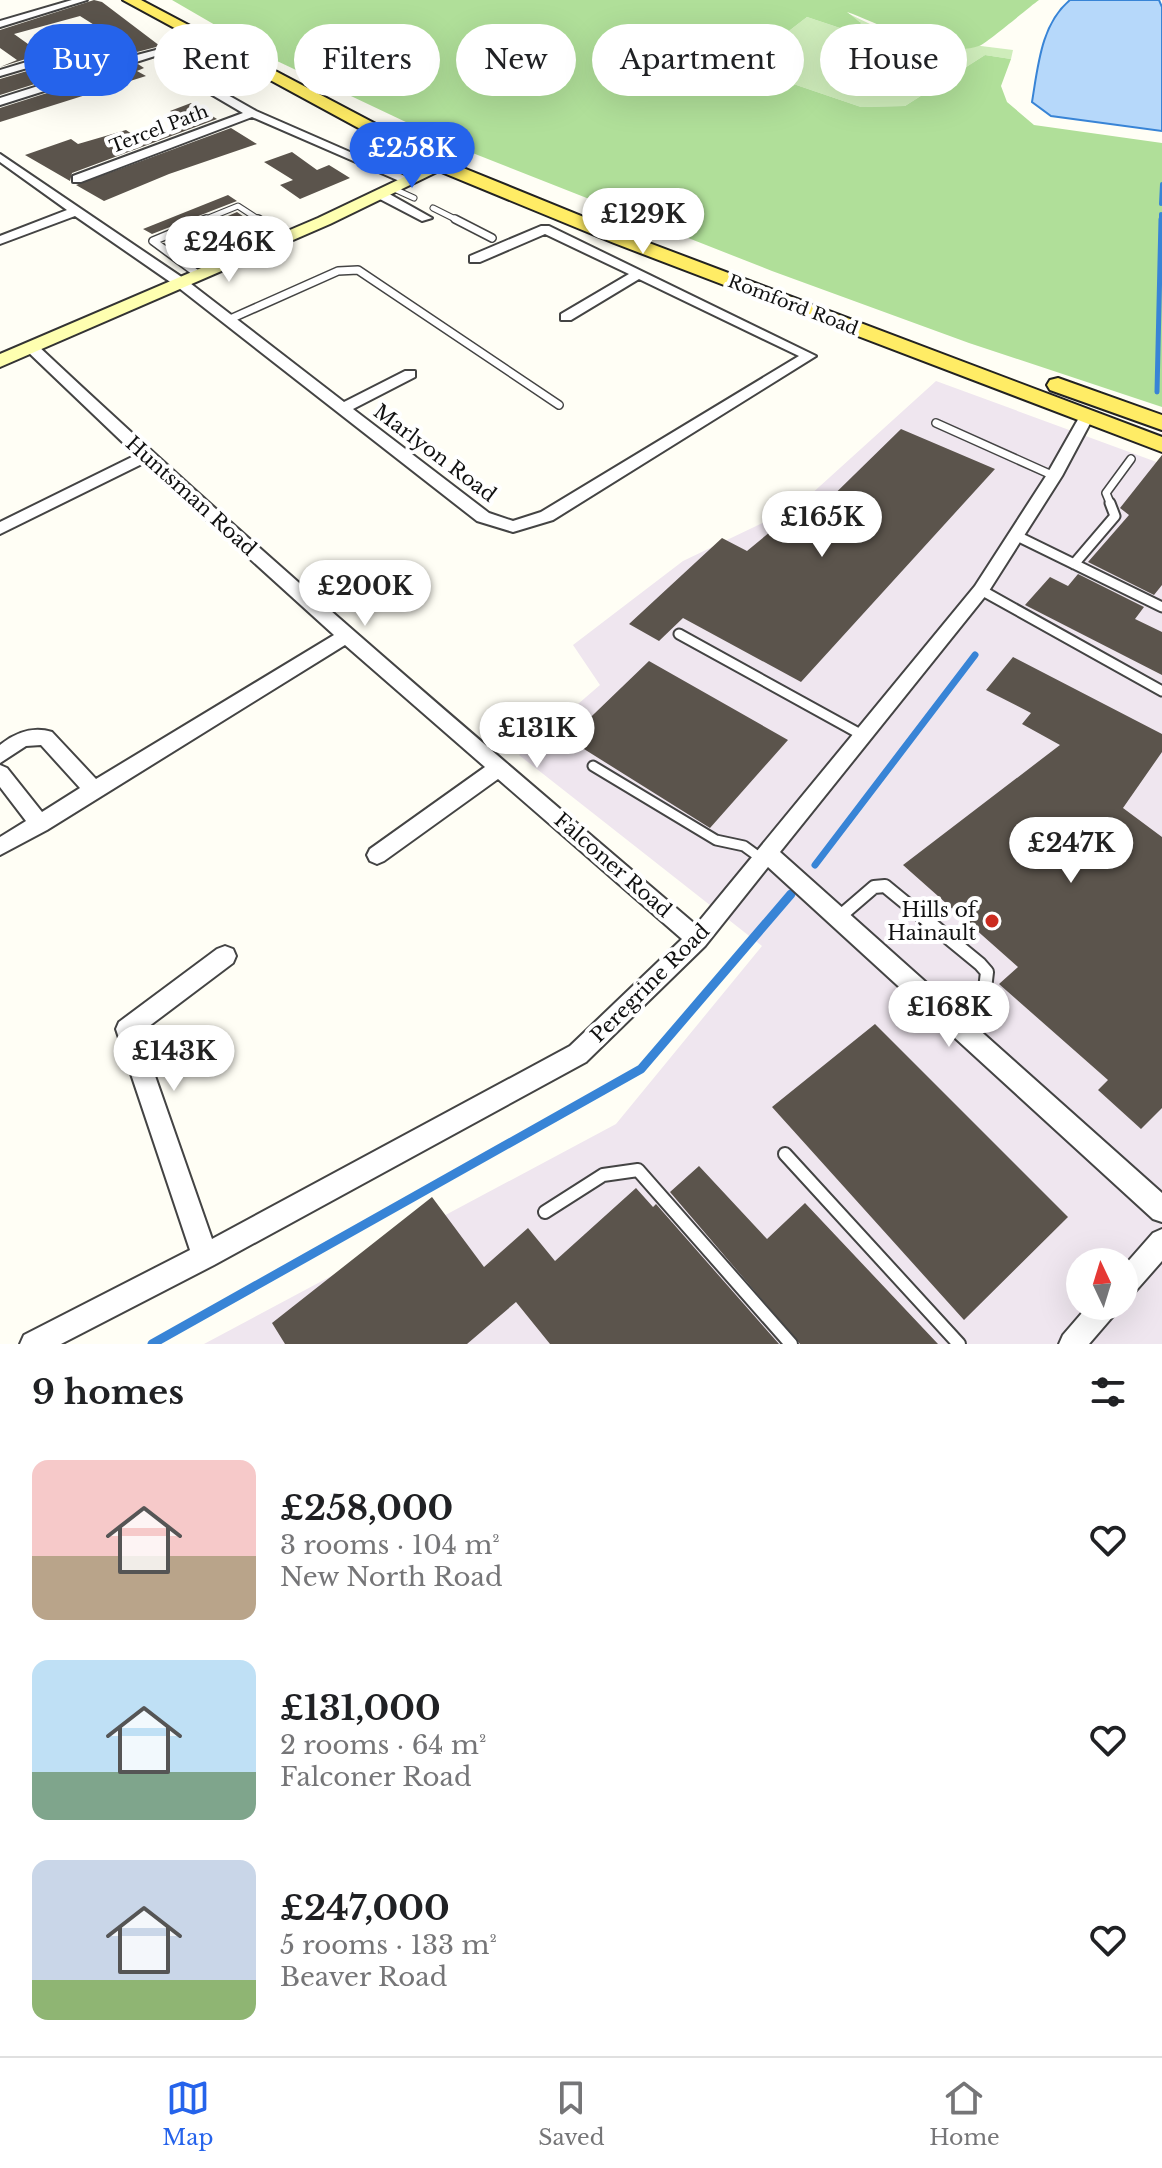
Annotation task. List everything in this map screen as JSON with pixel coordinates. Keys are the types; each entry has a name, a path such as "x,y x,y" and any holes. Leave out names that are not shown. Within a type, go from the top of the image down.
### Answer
{"main road":[{"name":"Romford Road","path":"130,0 302,95 636,245 1162,445"},
{"name":"Romford Road","path":"156,0 449,160 1162,423"}],"street":[{"path":"0,24 82,0"},
{"path":"138,58 175,46 207,64 189,77 394,187 430,213"},
{"path":"0,73 24,66"},
{"path":"0,102 24,94"},
{"name":"Tercel Path","path":"77,179 252,113"},
{"name":"Marlyon Road","path":"0,157 180,284 483,517 513,527 547,516 809,356 638,274"},
{"path":"0,361 286,237 449,160"},
{"path":"0,240 77,211"},
{"path":"475,259 545,229 638,274"},
{"path":"566,317 638,274"},
{"name":"Huntsman Road","path":"32,348 146,456 346,636"},
{"path":"343,408 410,374"},
{"name":"Peregrine Road","path":"33,1344 205,1256 578,1054 697,939 981,590 1054,476 1087,416"},
{"path":"0,529 146,456"},
{"path":"0,847 346,636"},
{"name":"Falconer Road","path":"346,636 697,939"},
{"path":"0,756 21,739 45,737 94,790"},
{"path":"377,855 500,767"},
{"path":"0,773 40,824"},
{"path":"764,856 838,918 1162,1210"},
{"path":"205,1256 127,1029 225,956"},
{"path":"1138,1269 1162,1242"},
{"path":"1072,1344 1093,1320"}],"lane":[{"path":"394,187 414,198"},
{"path":"199,275 153,241 238,206 286,237"},
{"path":"430,213 492,238"},
{"path":"228,320 338,271 358,270 559,405"},
{"path":"936,423 1054,476"},
{"path":"1074,564 1115,516 1106,493 1131,459"},
{"path":"1017,536 1162,607"},
{"path":"981,590 1162,691"},
{"path":"679,634 862,735"},
{"path":"593,766 716,840 744,846 764,856"},
{"path":"838,918 874,887 885,886 980,964 987,972 985,989 952,1021"},
{"path":"785,1154 959,1344"},
{"path":"545,1212 603,1175 638,1170 791,1344"}],"shaded area":[{"path":"936,381 1162,464 1162,1344 204,1344 616,1124 762,946 519,755 600,685 573,645 683,561 798,506"}],"green space":[{"path":"172,0 1039,0 983,44 967,48 967,24 877,24 847,12 861,23 828,24 807,17 798,24 592,24 592,96 804,96 804,88 820,93 820,96 861,107 905,106 921,96 967,96 967,66 985,55 1011,59 1001,86 1007,102 1034,125 1162,143 1162,407 969,343 772,271 465,150 351,96 440,96 440,24 294,24 294,69 278,61 278,24 213,24"},
{"path":"843,11 870,24 855,24 860,22"},
{"path":"807,17 828,24 820,24 820,93 804,88 804,24 798,24"},
{"path":"967,46 1013,50 1011,59 985,55 967,66"},
{"path":"829,96 921,96 905,106 861,107"}],"water":[{"path":"1070,0 1159,0 1162,7 1162,131 1051,116 1032,102 1047,33 1060,10"}],"building":[{"path":"94,0 102,2 131,24 93,24 80,16 51,24 24,24 24,31 14,34 24,41 24,60 0,67 17,60 0,48 0,30"},
{"path":"138,29 154,41 154,48 138,52"},
{"path":"24,72 24,87 0,95 0,79"},
{"path":"38,96 83,96 0,122 0,108"},
{"path":"191,103 217,119 72,173 70,181 25,155 71,139 78,144 126,130 144,142 193,124 170,111"},
{"path":"231,128 257,144 169,174 104,201 76,185"},
{"path":"292,152 317,170 329,165 350,178 300,199 280,185 293,180 264,162"},
{"path":"228,195 237,201 152,234 143,229"},
{"path":"237,212 257,226 252,228 259,233 192,261 166,243"},
{"path":"901,429 995,469 801,682 683,618 659,641 629,624 722,538 747,551 793,513 808,520"},
{"path":"1162,455 1162,585 1154,595 1088,562 1129,515 1120,508"},
{"path":"1078,574 1144,607 1135,619 1162,632 1162,675 1025,605 1050,577 1068,586"},
{"path":"1013,657 1162,734 1162,752 1123,808 1162,837 1162,1108 1141,1129 1098,1090 1108,1080 999,984 1018,967 903,865 1060,745 1022,724 1031,713 986,690"},
{"path":"649,661 788,740 710,828 568,739"},
{"path":"875,1024 1068,1217 964,1320 772,1107"},
{"path":"699,1166 767,1239 805,1203 938,1344 800,1344 670,1192"},
{"path":"636,1188 653,1207 656,1204 779,1344 550,1344 516,1302 467,1344 285,1344 272,1323 432,1197 484,1267 528,1228 555,1261"}],"waterway":[{"path":"1161,204 1162,184"},
{"path":"1161,214 1161,219"},
{"path":"1157,392 1161,219"},
{"path":"815,865 975,655"},
{"path":"152,1344 641,1069 791,894"}],"place":[{"name":"Hills of Hainault","path":"992,921"}]}
